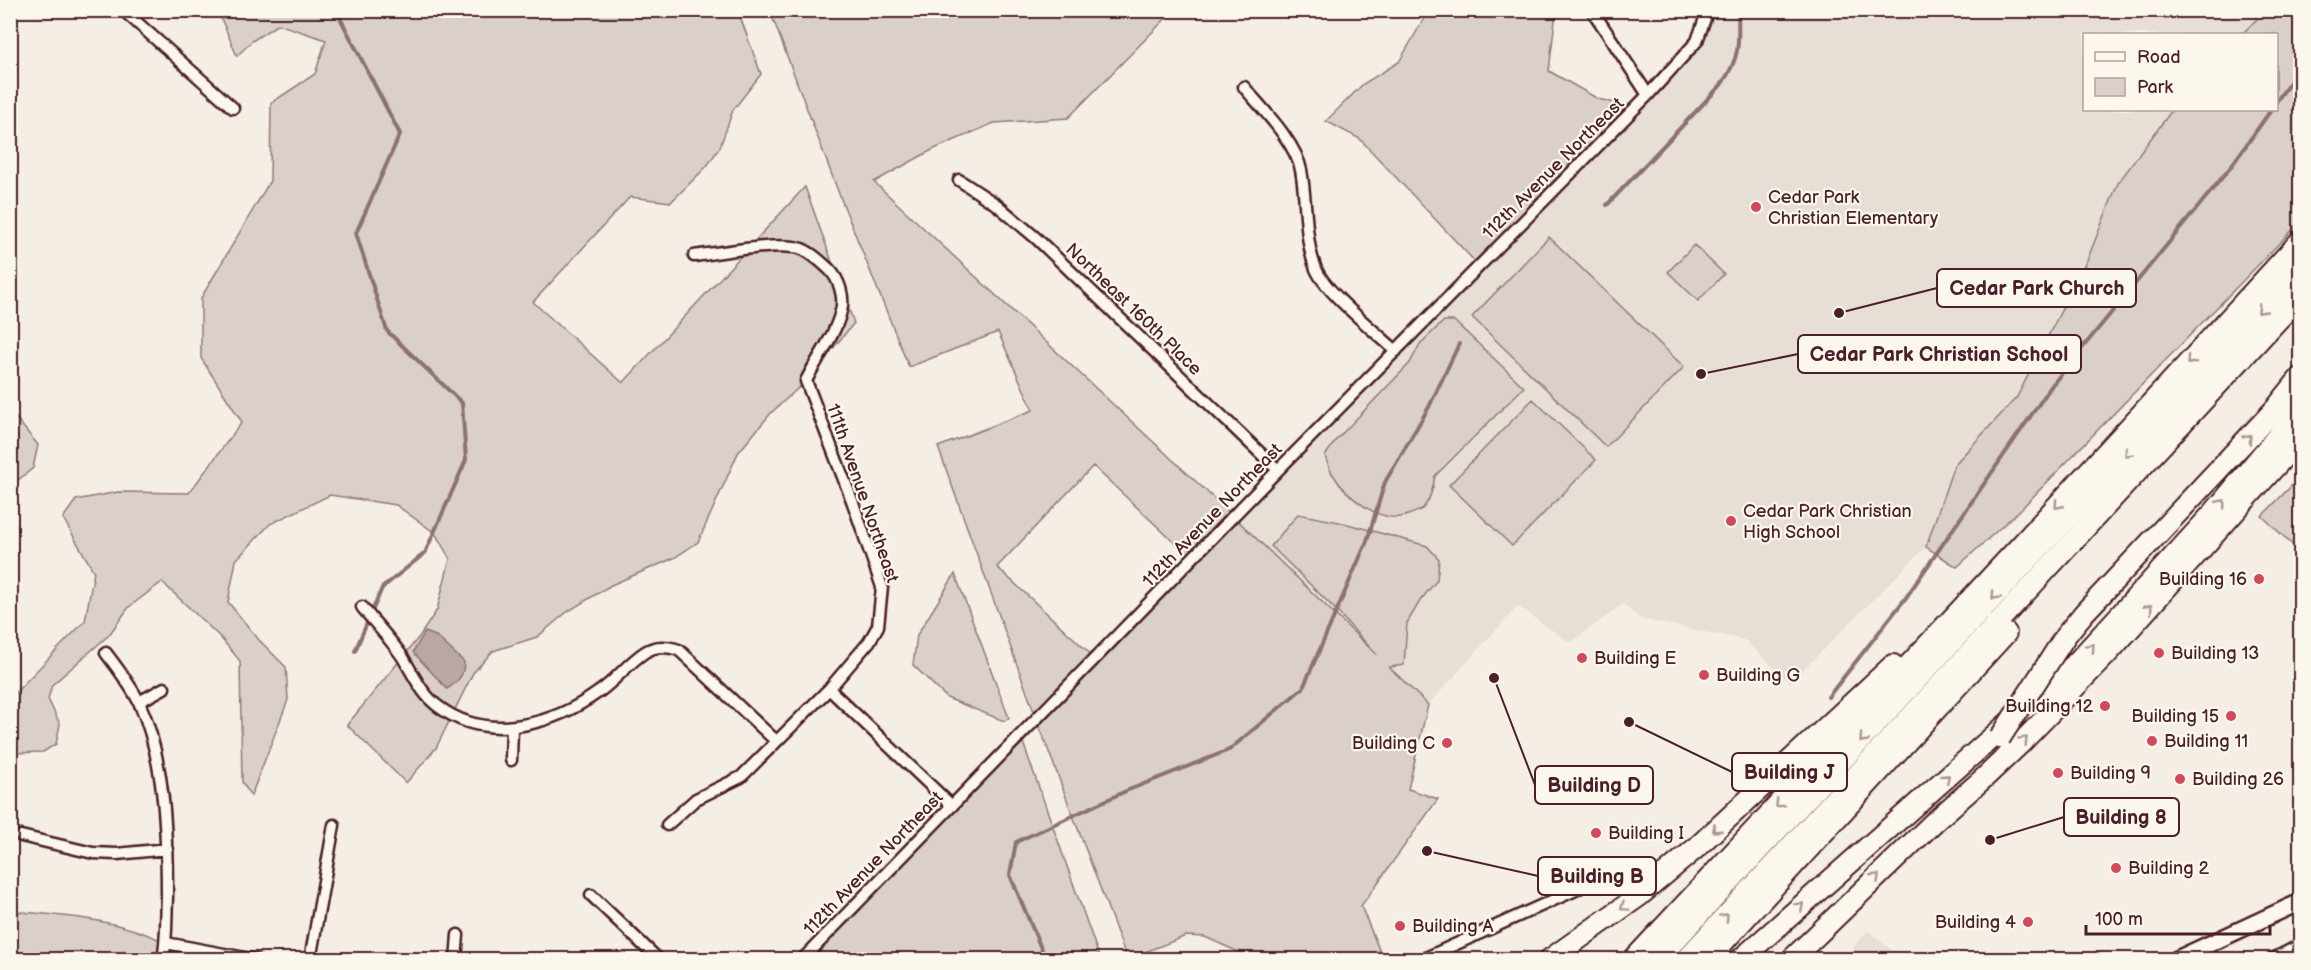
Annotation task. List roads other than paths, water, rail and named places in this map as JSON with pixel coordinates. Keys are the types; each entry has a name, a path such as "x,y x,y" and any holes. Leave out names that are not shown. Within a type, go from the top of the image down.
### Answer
{"highway":[{"path":"1633,960 2301,241"},
{"path":"1657,960 2301,267"},
{"path":"1685,960 2301,296"},
{"path":"1707,960 2301,313"},
{"path":"1934,822 1986,758 2066,635 2084,613 2276,408 2301,378"},
{"path":"1740,960 2074,664 2215,511 2301,409"},
{"path":"1791,960 2051,712 2301,439"},
{"path":"1549,960 1639,896 1696,848 2020,546"}],"street":[{"path":"123,10 233,108"},
{"path":"1592,10 1648,96"},
{"name":"112th Avenue Northeast","path":"802,960 1278,470 1648,96 1697,41 1708,10"},
{"path":"1245,87 1286,141 1300,168 1316,269 1329,289 1396,351"},
{"name":"Northeast 160th Place","path":"959,180 998,205 1036,238 1278,470"},
{"name":"111th Avenue Northeast","path":"667,825 696,799 741,777 829,689 869,642 878,626 882,587 854,503 806,381 828,342 842,310 842,293 835,276 819,260 799,248 773,247 694,256"},
{"path":"362,607 402,657 421,690 440,708 465,721 495,727 512,727 560,715 600,691 645,652 667,646 679,650 776,741"},
{"path":"106,653 139,702 155,754 167,849 166,943 163,960"},
{"path":"139,702 164,688"},
{"path":"829,689 952,806"},
{"path":"511,760 512,727"},
{"path":"310,960 334,825"},
{"path":"21,836 93,853 117,854 167,849"},
{"path":"1421,960 1578,889"},
{"path":"591,895 659,960"},
{"path":"2175,960 2301,902"},
{"path":"456,960 458,935"},
{"path":"166,943 256,960"},
{"path":"2271,960 2301,945"}],"waterway":[{"path":"336,10 400,134 356,233 387,331 462,403 466,460 425,553 382,588 355,651"},
{"path":"1607,205 1721,85 1732,67 1737,51 1738,12"},
{"path":"2278,99 2300,68"},
{"path":"1828,697 1905,599 2052,385 2230,168 2270,111"},
{"path":"1046,960 1010,875 1016,842 1126,791 1229,750 1303,688 1367,541 1385,482 1429,407 1459,344"}],"place":[{"name":"Cedar Park Christian Elementary","path":"1756,207"},
{"name":"Cedar Park Church","path":"1839,313"},
{"name":"Cedar Park Christian School","path":"1701,374"},
{"name":"Cedar Park Christian High School","path":"1731,521"},
{"name":"Building 16","path":"2259,579"},
{"name":"Building 13","path":"2159,653"},
{"name":"Building E","path":"1582,658"},
{"name":"Building G","path":"1704,675"},
{"name":"Building D","path":"1494,678"},
{"name":"Building 12","path":"2105,706"},
{"name":"Building 15","path":"2231,716"},
{"name":"Building J","path":"1629,722"},
{"name":"Building 11","path":"2152,741"},
{"name":"Building C","path":"1447,743"},
{"name":"Building 9","path":"2058,773"},
{"name":"Building 26","path":"2180,779"},
{"name":"Building I","path":"1596,833"},
{"name":"Building 8","path":"1990,840"},
{"name":"Building B","path":"1427,851"},
{"name":"Building 2","path":"2116,868"},
{"name":"Building 4","path":"2028,922"},
{"name":"Building A","path":"1400,926"}]}
